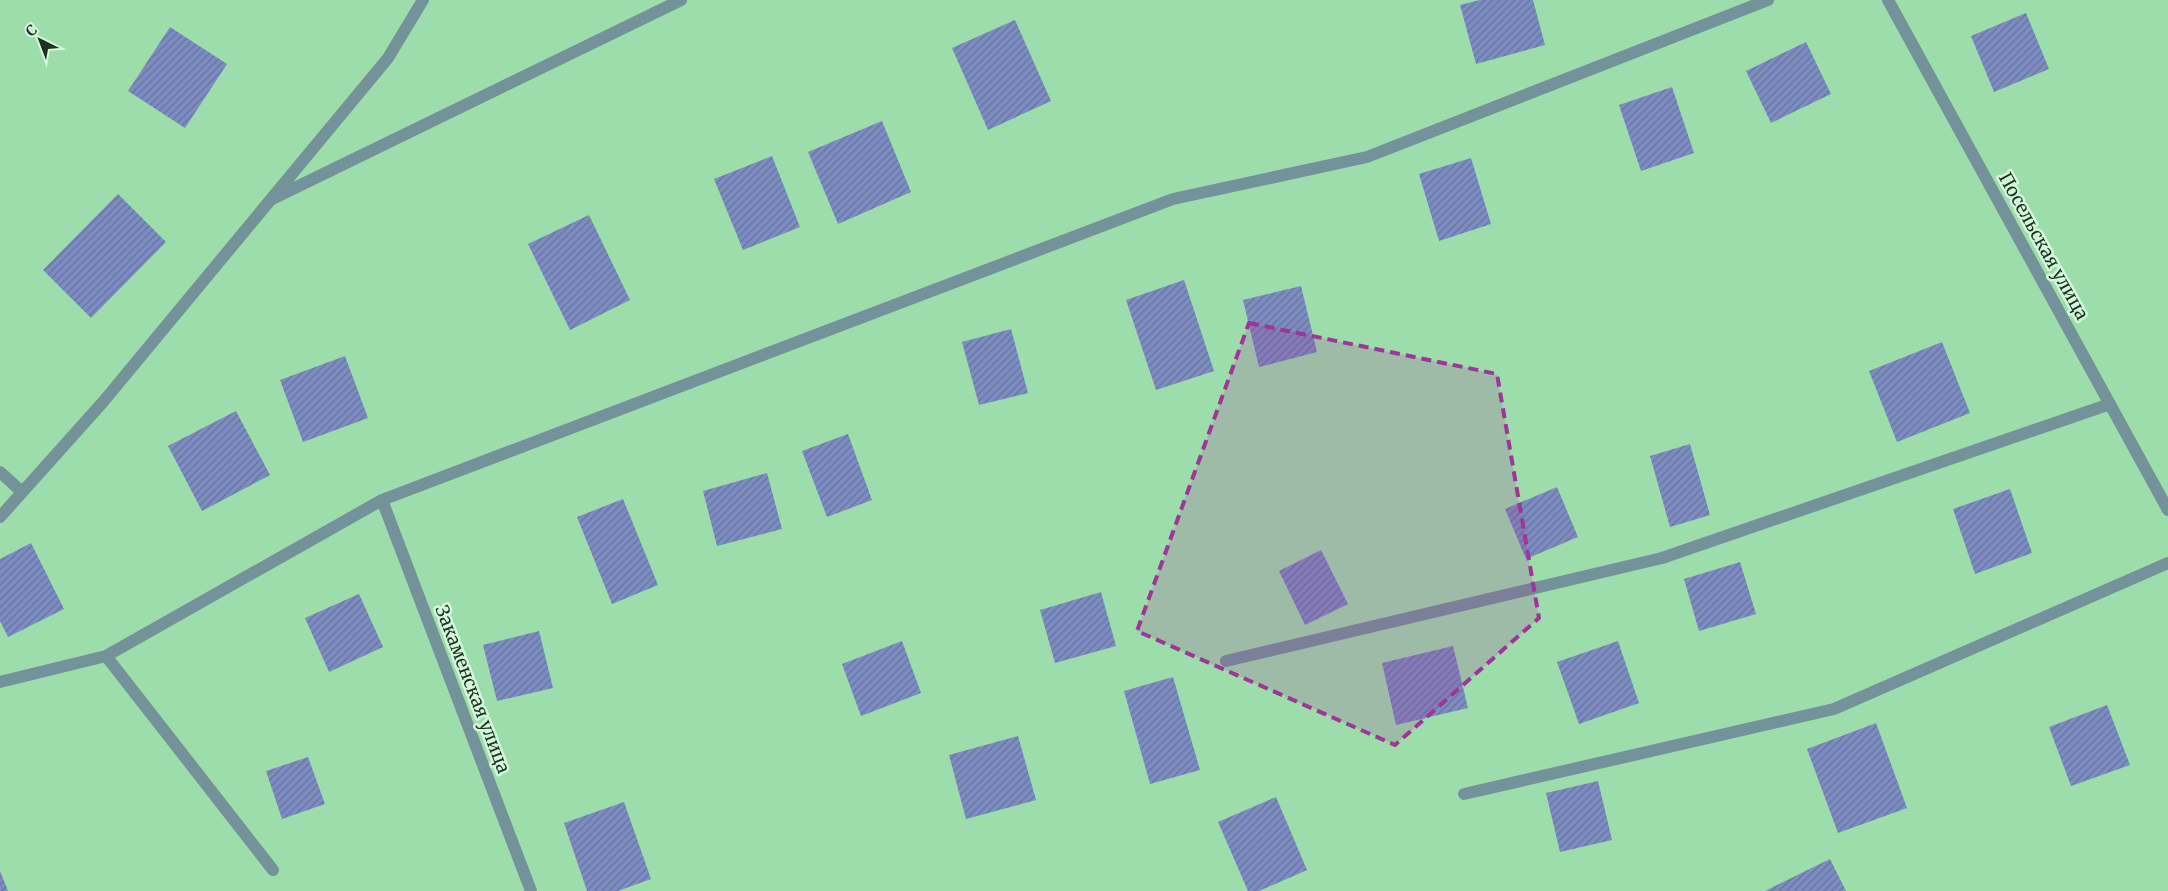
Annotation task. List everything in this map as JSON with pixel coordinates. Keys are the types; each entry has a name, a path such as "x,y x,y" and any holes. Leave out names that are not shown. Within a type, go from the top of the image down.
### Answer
{"street":[{"path":"0,517 103,402 388,58 424,0"},
{"path":"272,199 681,0"},
{"path":"0,682 106,656 382,500 1173,199 1367,158 1768,0"},
{"name":"Посельская улица","path":"1888,0 2168,510"},
{"path":"1226,661 1662,558 2110,404"},
{"path":"0,472 22,492"},
{"name":"Закаменская улица","path":"382,500 531,891"},
{"path":"1464,794 1834,709 2168,563"},
{"path":"106,656 273,870"}],"highlighted area":[{"path":"1249,323 1497,374 1539,618 1395,745 1137,631"}],"building":[{"path":"1480,0 1533,0 1545,45 1476,64 1460,5"},
{"path":"2026,13 2049,69 1994,92 1971,36"},
{"path":"1015,20 1051,101 988,130 952,48"},
{"path":"170,27 227,64 185,128 128,91"},
{"path":"1806,42 1831,94 1771,123 1746,71"},
{"path":"1672,87 1694,153 1641,171 1619,105"},
{"path":"882,121 911,192 838,224 808,152"},
{"path":"772,156 800,227 743,250 714,179"},
{"path":"1471,158 1491,224 1439,241 1419,174"},
{"path":"118,194 166,242 91,318 43,270"},
{"path":"589,215 630,300 570,330 528,244"},
{"path":"1184,280 1214,371 1156,390 1126,300"},
{"path":"1301,286 1317,352 1259,367 1243,300"},
{"path":"1011,329 1028,393 979,405 962,342"},
{"path":"1942,342 1970,413 1897,442 1869,371"},
{"path":"345,356 368,418 303,442 280,380"},
{"path":"236,411 270,475 202,511 168,446"},
{"path":"848,434 872,500 827,517 802,451"},
{"path":"1690,444 1710,515 1670,527 1650,456"},
{"path":"767,473 782,529 717,546 703,491"},
{"path":"1557,487 1578,537 1526,559 1505,509"},
{"path":"2010,489 2032,553 1975,574 1953,509"},
{"path":"623,499 658,585 612,604 577,517"},
{"path":"31,543 64,609 8,637 0,621 0,559"},
{"path":"1321,550 1348,604 1305,625 1279,571"},
{"path":"1740,562 1756,614 1699,631 1684,579"},
{"path":"1101,592 1116,646 1055,663 1040,610"},
{"path":"359,594 383,647 329,672 305,618"},
{"path":"539,631 553,688 497,701 483,645"},
{"path":"902,641 921,693 861,716 842,664"},
{"path":"1618,641 1639,703 1579,724 1557,662"},
{"path":"1453,646 1468,708 1396,725 1382,663"},
{"path":"1173,677 1200,770 1150,784 1124,691"},
{"path":"2107,705 2130,765 2071,786 2049,727"},
{"path":"1876,723 1907,808 1838,833 1807,749"},
{"path":"1018,736 1036,800 966,819 949,755"},
{"path":"308,757 325,804 282,819 266,771"},
{"path":"1598,781 1612,840 1560,852 1546,793"},
{"path":"1276,797 1307,870 1259,891 1248,891 1218,822"},
{"path":"624,802 651,879 618,891 587,891 564,823"},
{"path":"1830,859 1846,891 1765,891"},
{"path":"0,871 8,891 0,891"}]}
